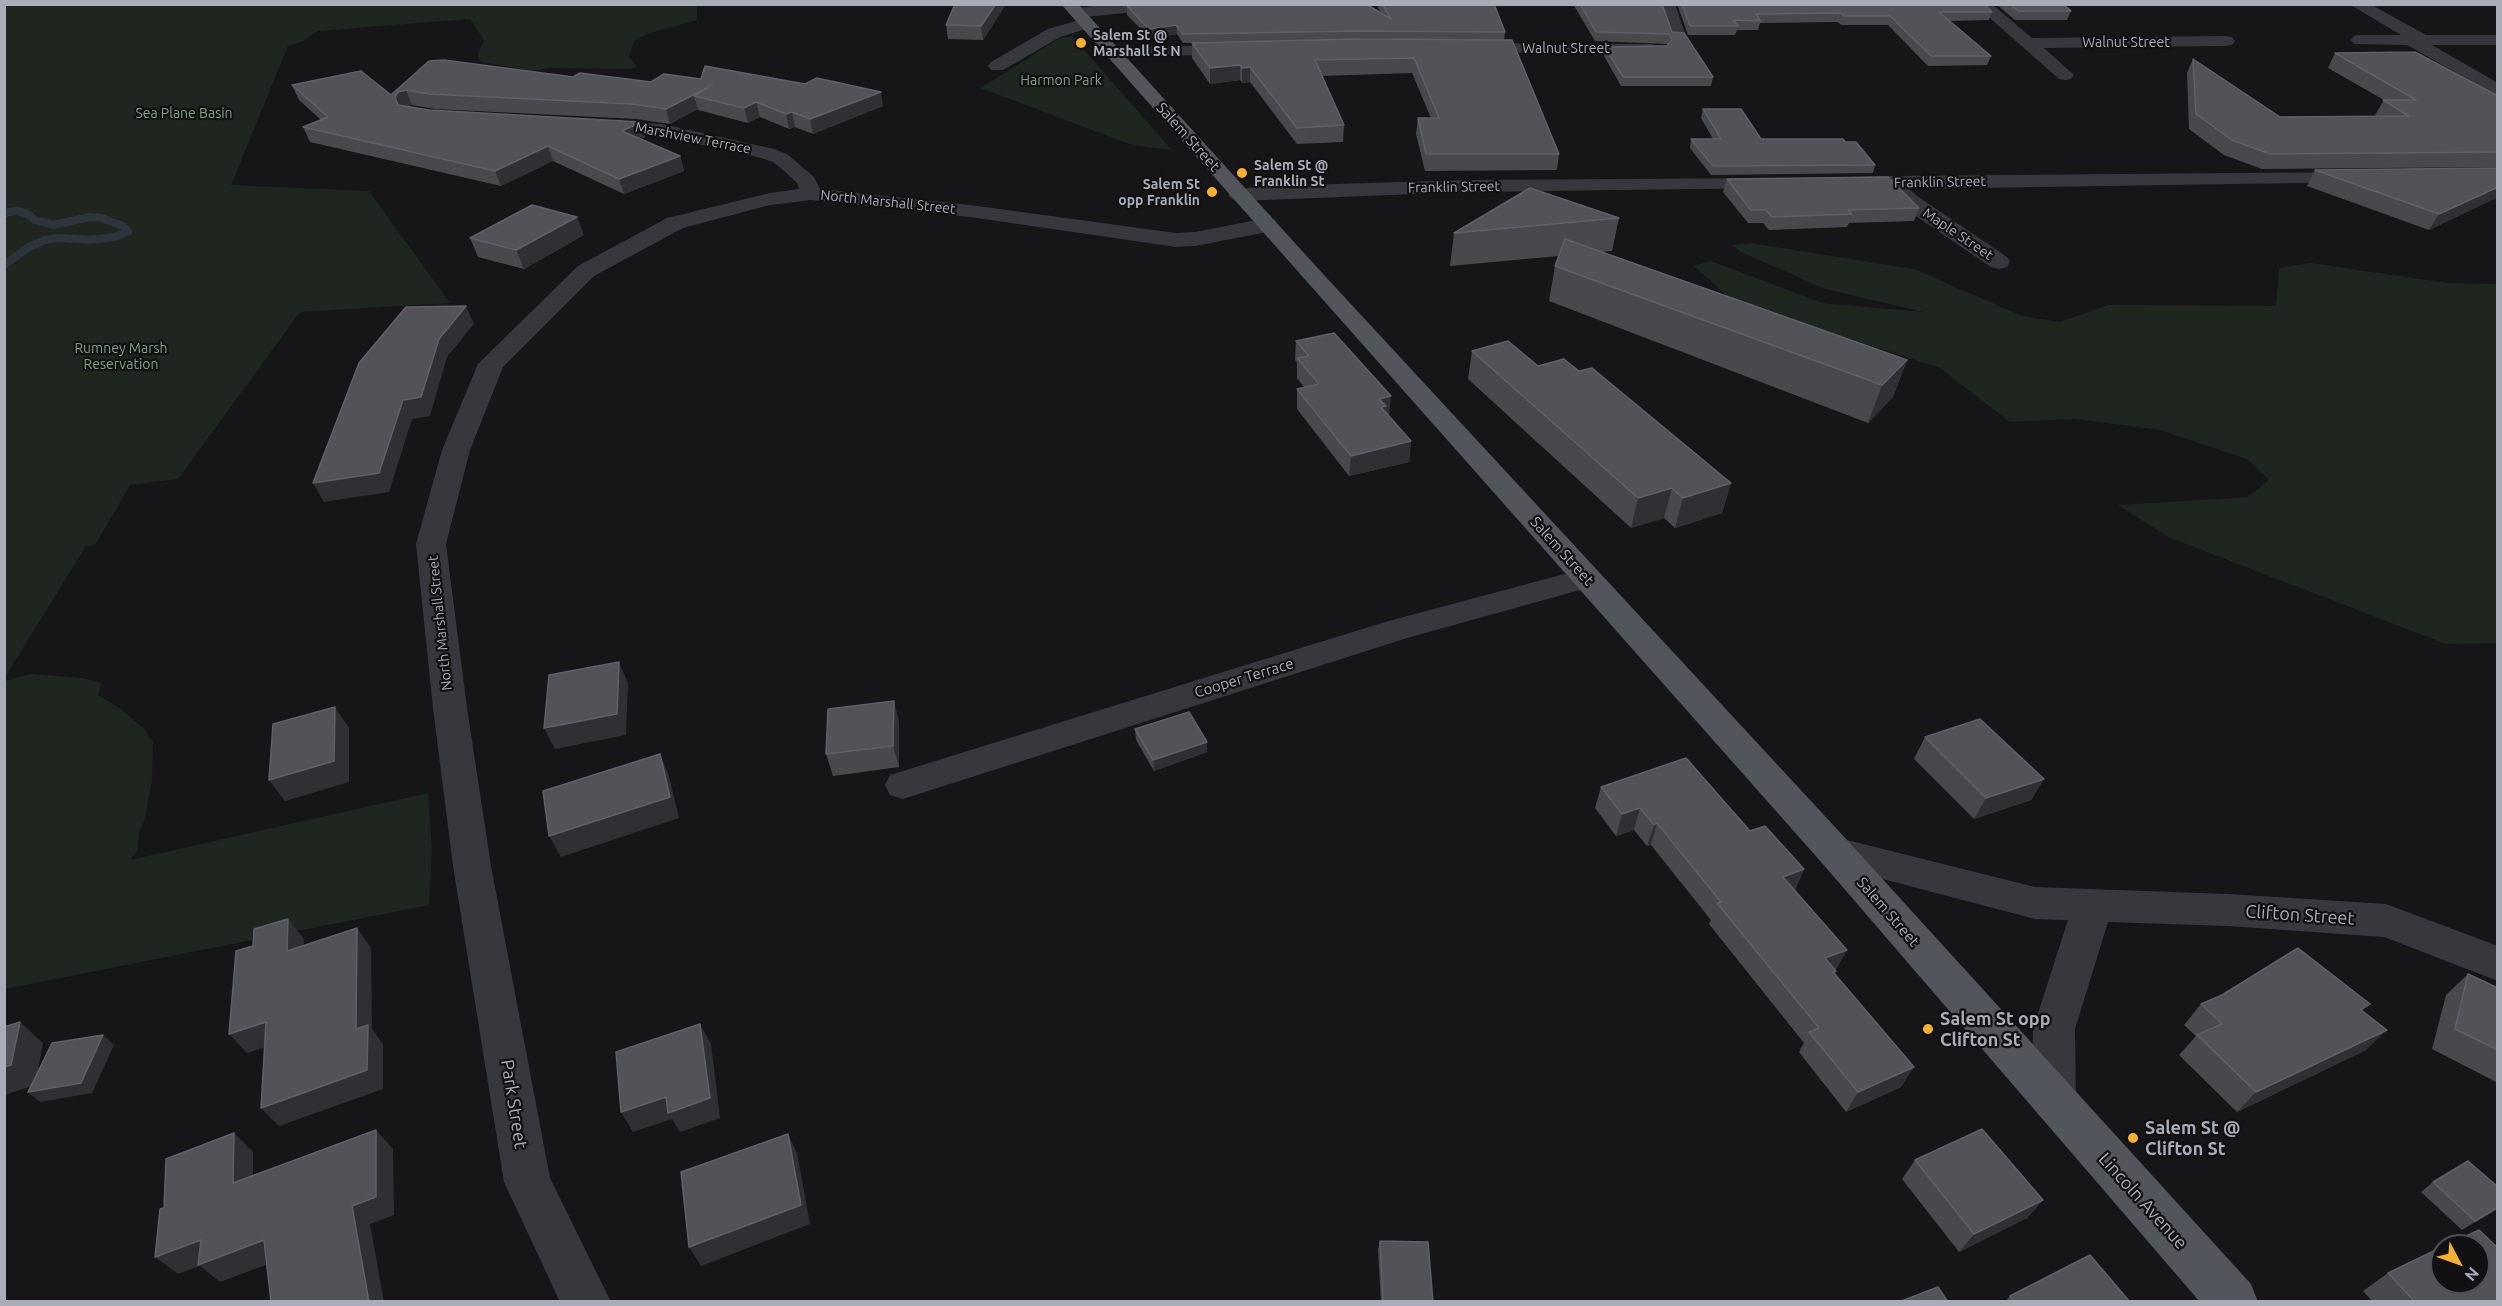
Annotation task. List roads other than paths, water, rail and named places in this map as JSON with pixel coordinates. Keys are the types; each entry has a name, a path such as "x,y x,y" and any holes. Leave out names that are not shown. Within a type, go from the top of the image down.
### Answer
{"main road":[{"name":"Salem Street","path":"1077,14 1835,852 2054,1100"},
{"name":"Lincoln Avenue","path":"2054,1100 2233,1302"}],"street":[{"path":"997,66 1054,33 1077,14 1164,4"},
{"path":"1667,4 1678,36"},
{"path":"1982,4 2065,75"},
{"path":"2357,4 2498,91"},
{"path":"2360,40 2421,44 2498,40"},
{"name":"Walnut Street","path":"2027,43 2226,41"},
{"name":"Walnut Street","path":"1450,48 1659,49"},
{"path":"1113,52 1249,50"},
{"name":"Marshview Terrace","path":"577,124 662,130 767,153 780,158 790,166 807,182 811,194"},
{"name":"Franklin Street","path":"1826,183 2373,178"},
{"name":"Maple Street","path":"1891,182 1909,201 1999,262"},
{"name":"Franklin Street","path":"1239,195 1468,186 1794,184"},
{"name":"North Marshall Street","path":"479,895 472,866 450,708 431,544 456,450 491,364 586,271 675,223 770,199 811,194 970,212 1176,240 1195,239 1267,225"},
{"name":"Cooper Terrace","path":"903,785 1396,630 1587,578"},
{"name":"Clifton Street","path":"1835,852 2035,903 2228,910 2386,921 2498,964"},
{"name":"Park Street","path":"479,895 527,1182 586,1302"},
{"path":"2054,1100 2054,1029 2093,905"}],"waterway":[{"path":"4,213 16,211 26,213 35,220 53,225 90,217 101,218 123,226 128,232 115,237 90,240 59,238 45,240 29,247 4,265"}],"place":[{"name":"Salem St @ Marshall St N","path":"1081,43"},
{"name":"Salem St @ Franklin St","path":"1242,173"},
{"name":"Salem St opp Franklin","path":"1212,192"},
{"name":"Salem St opp Clifton St","path":"1928,1029"},
{"name":"Salem St @ Clifton St","path":"2133,1138"}],"park label":[{"name":"Harmon Park","path":"1061,80"},
{"name":"Sea Plane Basin","path":"184,113"},
{"name":"Rumney Marsh Reservation","path":"121,356"}]}
